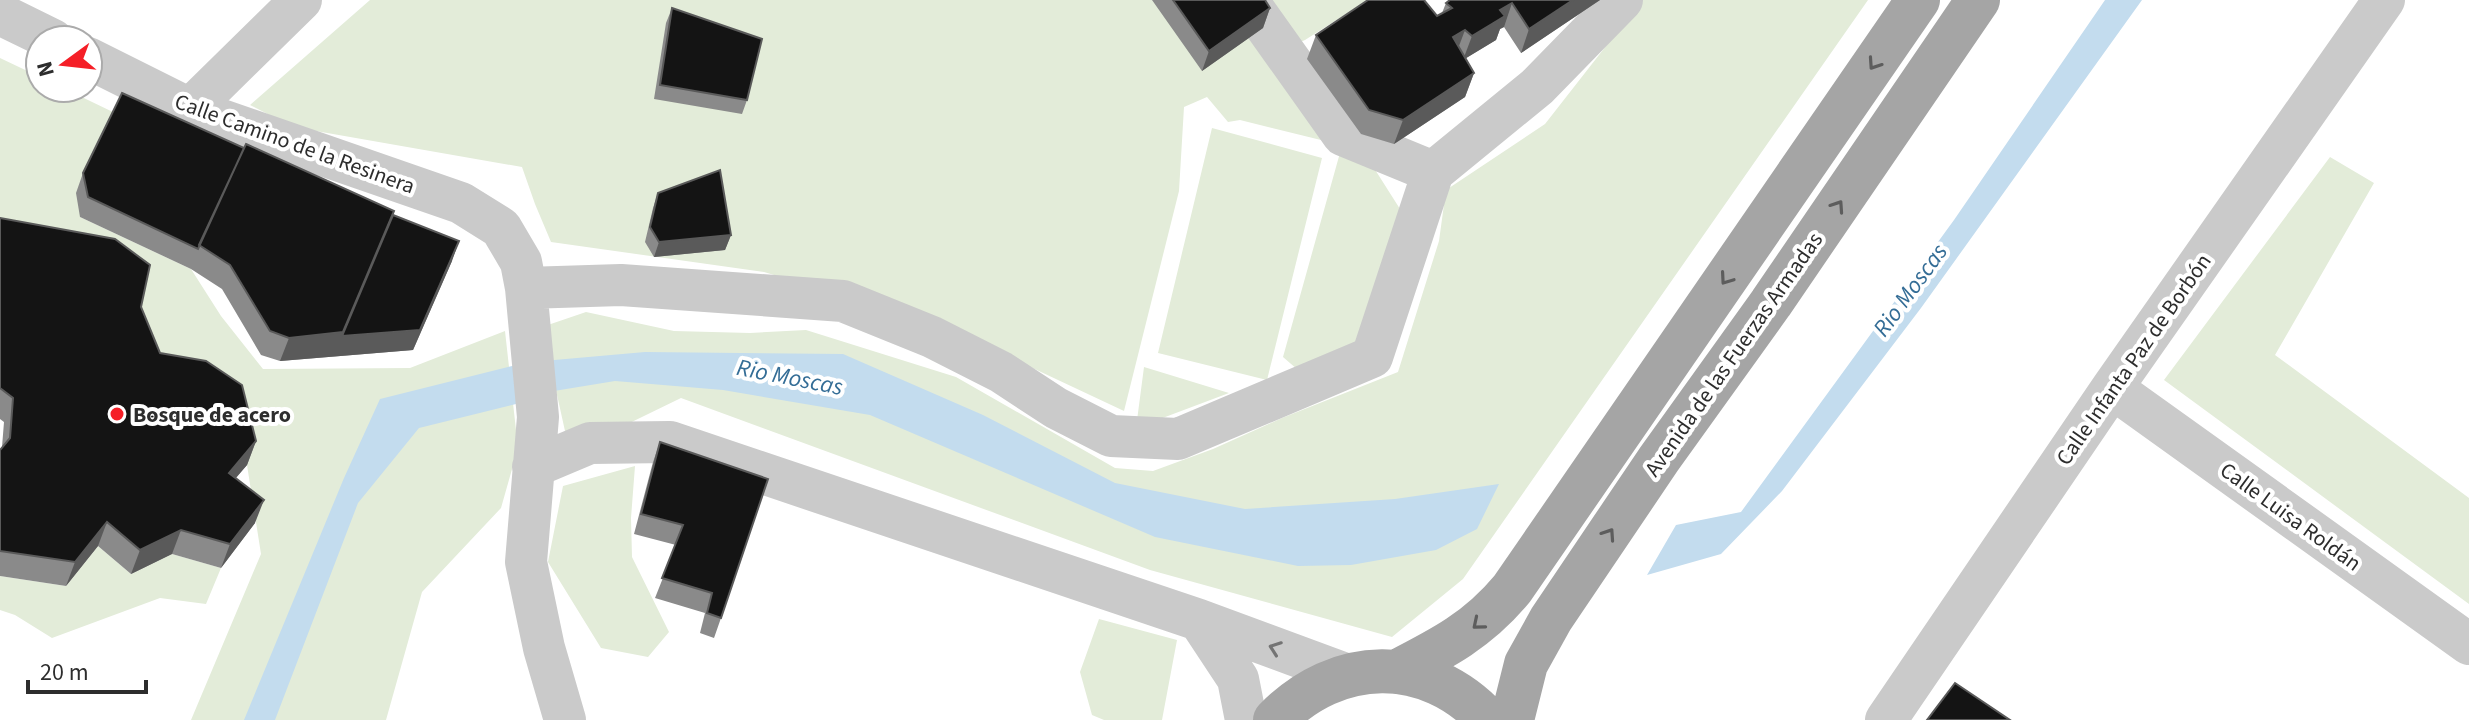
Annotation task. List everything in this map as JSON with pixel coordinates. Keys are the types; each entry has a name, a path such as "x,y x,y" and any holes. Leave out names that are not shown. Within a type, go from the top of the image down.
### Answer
{"main road":[{"path":"1396,672 1461,638 1496,608 1512,589 1918,0"},
{"name":"Avenida de las Fuerzas Armadas","path":"1512,720 1526,664 1536,642 1659,459 1771,303 1978,0"},
{"path":"1275,720 1308,692 1348,675 1372,671 1396,672 1439,683 1458,693 1488,720"}],"street":[{"path":"190,109 301,0"},
{"path":"1247,0 1343,135 1433,172"},
{"path":"565,720 544,648 526,562 538,417 526,288 621,285 843,301 932,337 1001,372 1056,408 1111,436 1178,439 1372,357 1433,172 1537,87 1622,0"},
{"name":"Calle Infanta Paz de Borbón","path":"1886,720 2112,388 2384,0"},
{"path":"0,14 24,26"},
{"path":"1287,56 1324,32"},
{"name":"Calle Camino de la Resinera","path":"104,66 190,109 461,203 501,228 521,262 526,288"},
{"name":"Calle Luisa Roldán","path":"2112,388 2469,644"},
{"path":"533,467 590,443 670,442 1199,620 1348,675"},
{"path":"1199,620 1238,679 1246,720"}],"green space":[{"path":"370,0 1368,0 1305,40 1266,57 1325,141 1240,120 1228,122 1207,97 1184,107 1179,191 1124,411 939,324 764,272 551,242 522,167 293,127 250,105"},
{"path":"1642,0 1868,0 1463,579 1392,637 1150,570 681,398 607,434 565,431 542,327 586,312 674,331 750,333 806,330 956,377 1115,468 1153,471 1213,449 1398,372 1439,241 1446,190 1545,124"},
{"path":"0,58 24,69 24,104 96,104 115,113 80,217 191,269 221,316 263,369 410,368 505,331 518,448 501,508 422,592 386,720 191,720 261,554 247,465 233,409 0,244"},
{"path":"1212,128 1322,158 1267,380 1158,353"},
{"path":"1343,142 1367,157 1407,220 1353,350 1298,370 1283,357"},
{"path":"2330,157 2374,183 2275,355 2469,498 2469,604 2164,380"},
{"path":"1144,367 1229,393 1136,428"},
{"path":"635,466 632,557 669,632 648,657 601,648 548,562 563,486"},
{"path":"98,546 131,574 172,554 221,568 206,604 160,598 52,638 15,615 0,610 0,576 66,586"},
{"path":"1099,619 1177,640 1162,720 1104,720 1092,715 1080,672"}],"water":[{"name":"Rio Moscas","path":"2105,0 2142,0 1921,308 1782,491 1721,554 1647,575 1676,525 1741,512 1954,220"},
{"name":"Rio Moscas","path":"645,352 843,354 983,415 1115,483 1245,509 1395,499 1499,484 1477,529 1436,550 1351,565 1298,566 1155,537 870,415 723,390 615,381 548,392 543,361"},
{"path":"520,364 524,402 419,428 358,503 275,720 244,720 380,399"}],"building":[{"path":"1173,0 1265,0 1270,8 1209,51"},
{"path":"1368,0 1424,0 1437,16 1452,8 1446,3 1450,0 1573,0 1529,29 1512,3 1500,10 1505,16 1472,36 1465,30 1453,37 1474,73 1403,120 1369,110 1316,35"},
{"path":"672,8 762,39 747,100 660,85"},
{"path":"122,93 244,148 198,249 88,197 83,173"},
{"path":"246,144 394,211 343,332 289,338 270,331 230,265 199,245"},
{"path":"720,170 731,235 659,242 650,227 658,193"},
{"path":"393,215 459,241 420,330 342,336"},
{"name":"Bosque de acero","path":"0,218 115,239 150,265 141,307 160,353 206,361 242,385 256,441 229,473 264,500 230,544 181,530 140,550 107,522 75,562 0,551 0,450 10,438 13,398 0,388"},
{"path":"660,442 768,479 721,618 707,613 712,593 662,578 683,525 641,514"},
{"path":"1955,683 2010,720 1927,720"}],"place":[{"name":"Bosque de acero","path":"117,414"}]}
